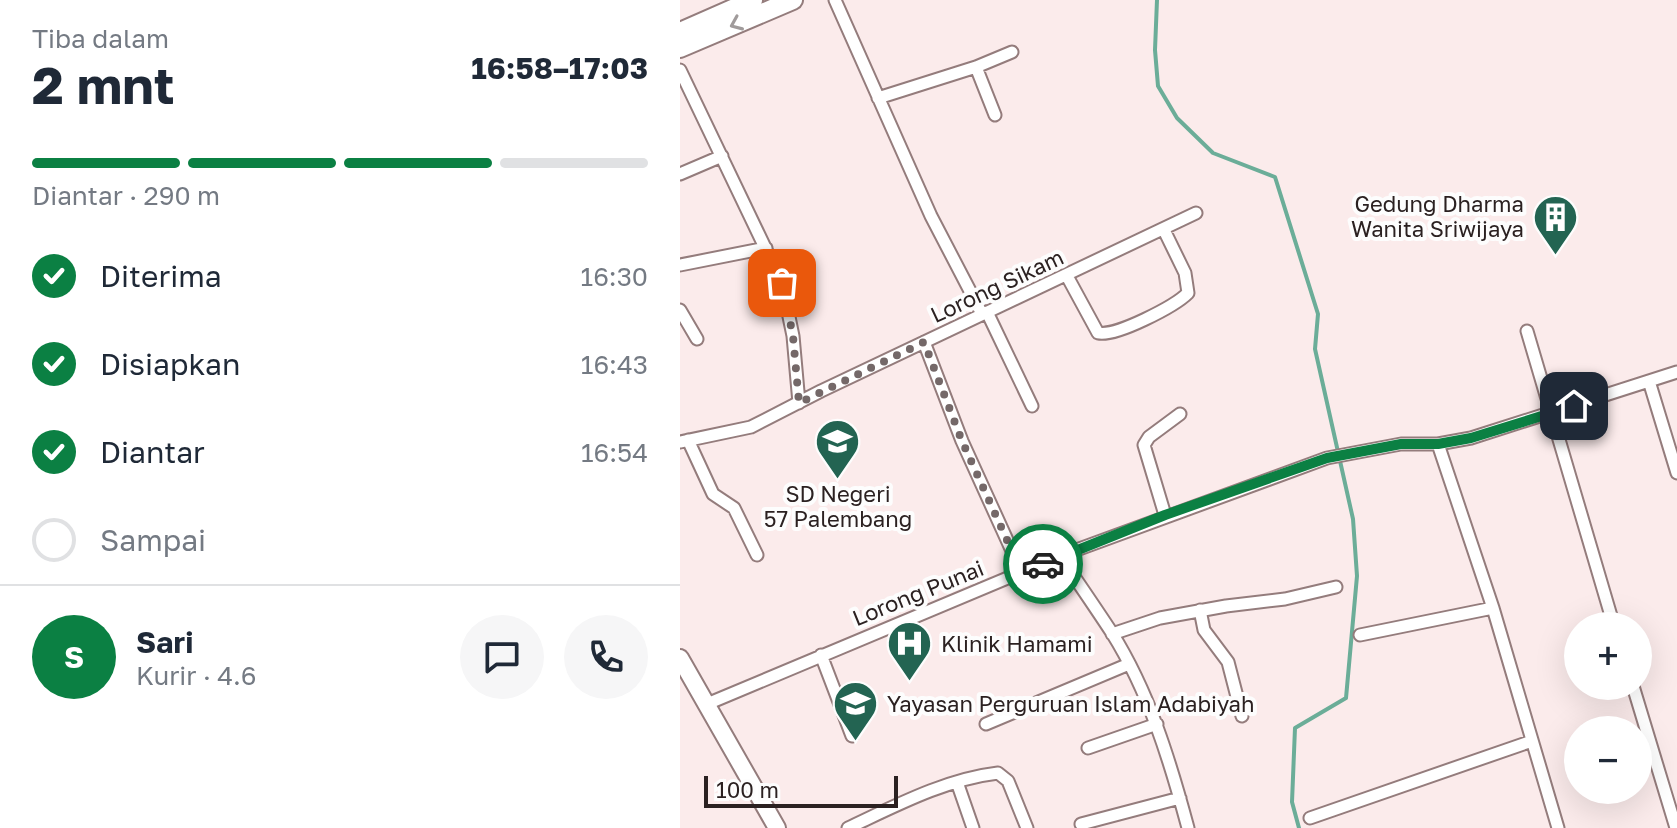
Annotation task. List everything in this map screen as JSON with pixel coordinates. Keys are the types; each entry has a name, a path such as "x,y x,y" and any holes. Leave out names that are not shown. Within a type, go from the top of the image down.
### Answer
{"highway":[{"path":"680,32 753,0"},
{"path":"680,48 793,0"}],"main road":[{"path":"680,658 777,828"}],"street":[{"path":"835,0 931,216 1032,406"},
{"path":"878,98 976,67 1012,52"},
{"path":"976,67 995,115"},
{"path":"680,70 786,295 799,403"},
{"path":"680,174 722,156"},
{"name":"Lorong Sikam","path":"684,441 751,427 1196,213"},
{"path":"1067,276 1095,330 1103,335 1115,332 1173,304 1188,293 1185,273 1164,230"},
{"path":"680,265 766,248"},
{"path":"680,310 697,339"},
{"path":"1527,331 1610,612"},
{"path":"924,342 962,441 1022,573"},
{"name":"Lorong Punai","path":"707,704 1060,556 1327,458 1351,451 1401,444 1438,444 1471,438 1677,372"},
{"path":"1649,381 1677,473"},
{"path":"1165,515 1144,445 1149,437 1180,414"},
{"path":"684,441 713,494 734,508 757,555"},
{"path":"1438,444 1493,608 1558,828"},
{"path":"1060,556 1129,664 1157,724 1188,828"},
{"path":"1112,634 1160,618 1285,599 1336,587"},
{"path":"1360,635 1493,608"},
{"path":"1200,610 1204,630 1228,662 1242,716"},
{"path":"821,655 852,736"},
{"path":"986,724 1129,664"},
{"path":"1637,700 1676,828"},
{"path":"1088,748 1157,724"},
{"path":"1310,818 1532,741"},
{"path":"848,828 957,782 994,773 1005,777 1027,828"},
{"path":"957,782 973,828"},
{"path":"1081,824 1180,798"}],"waterway":[{"path":"1157,0 1155,50 1158,86 1177,118 1213,153 1275,177 1318,314 1315,349 1353,519 1357,576 1346,698 1295,728 1292,802 1299,828"}],"way so far":[{"path":"782,283 793,336 799,403 924,342 962,441 1022,573 1043,564"}],"place":[{"name":"Gedung Dharma Wanita Sriwijaya","path":"1555,256"},
{"name":"SD Negeri 57 Palembang","path":"838,480"},
{"name":"Klinik Hamami","path":"910,683"},
{"name":"Yayasan Perguruan Islam Adabiyah","path":"856,743"}],"route":[{"path":"1043,564 1165,515 1327,458 1351,451 1401,444 1438,444 1471,438 1574,406"}]}
